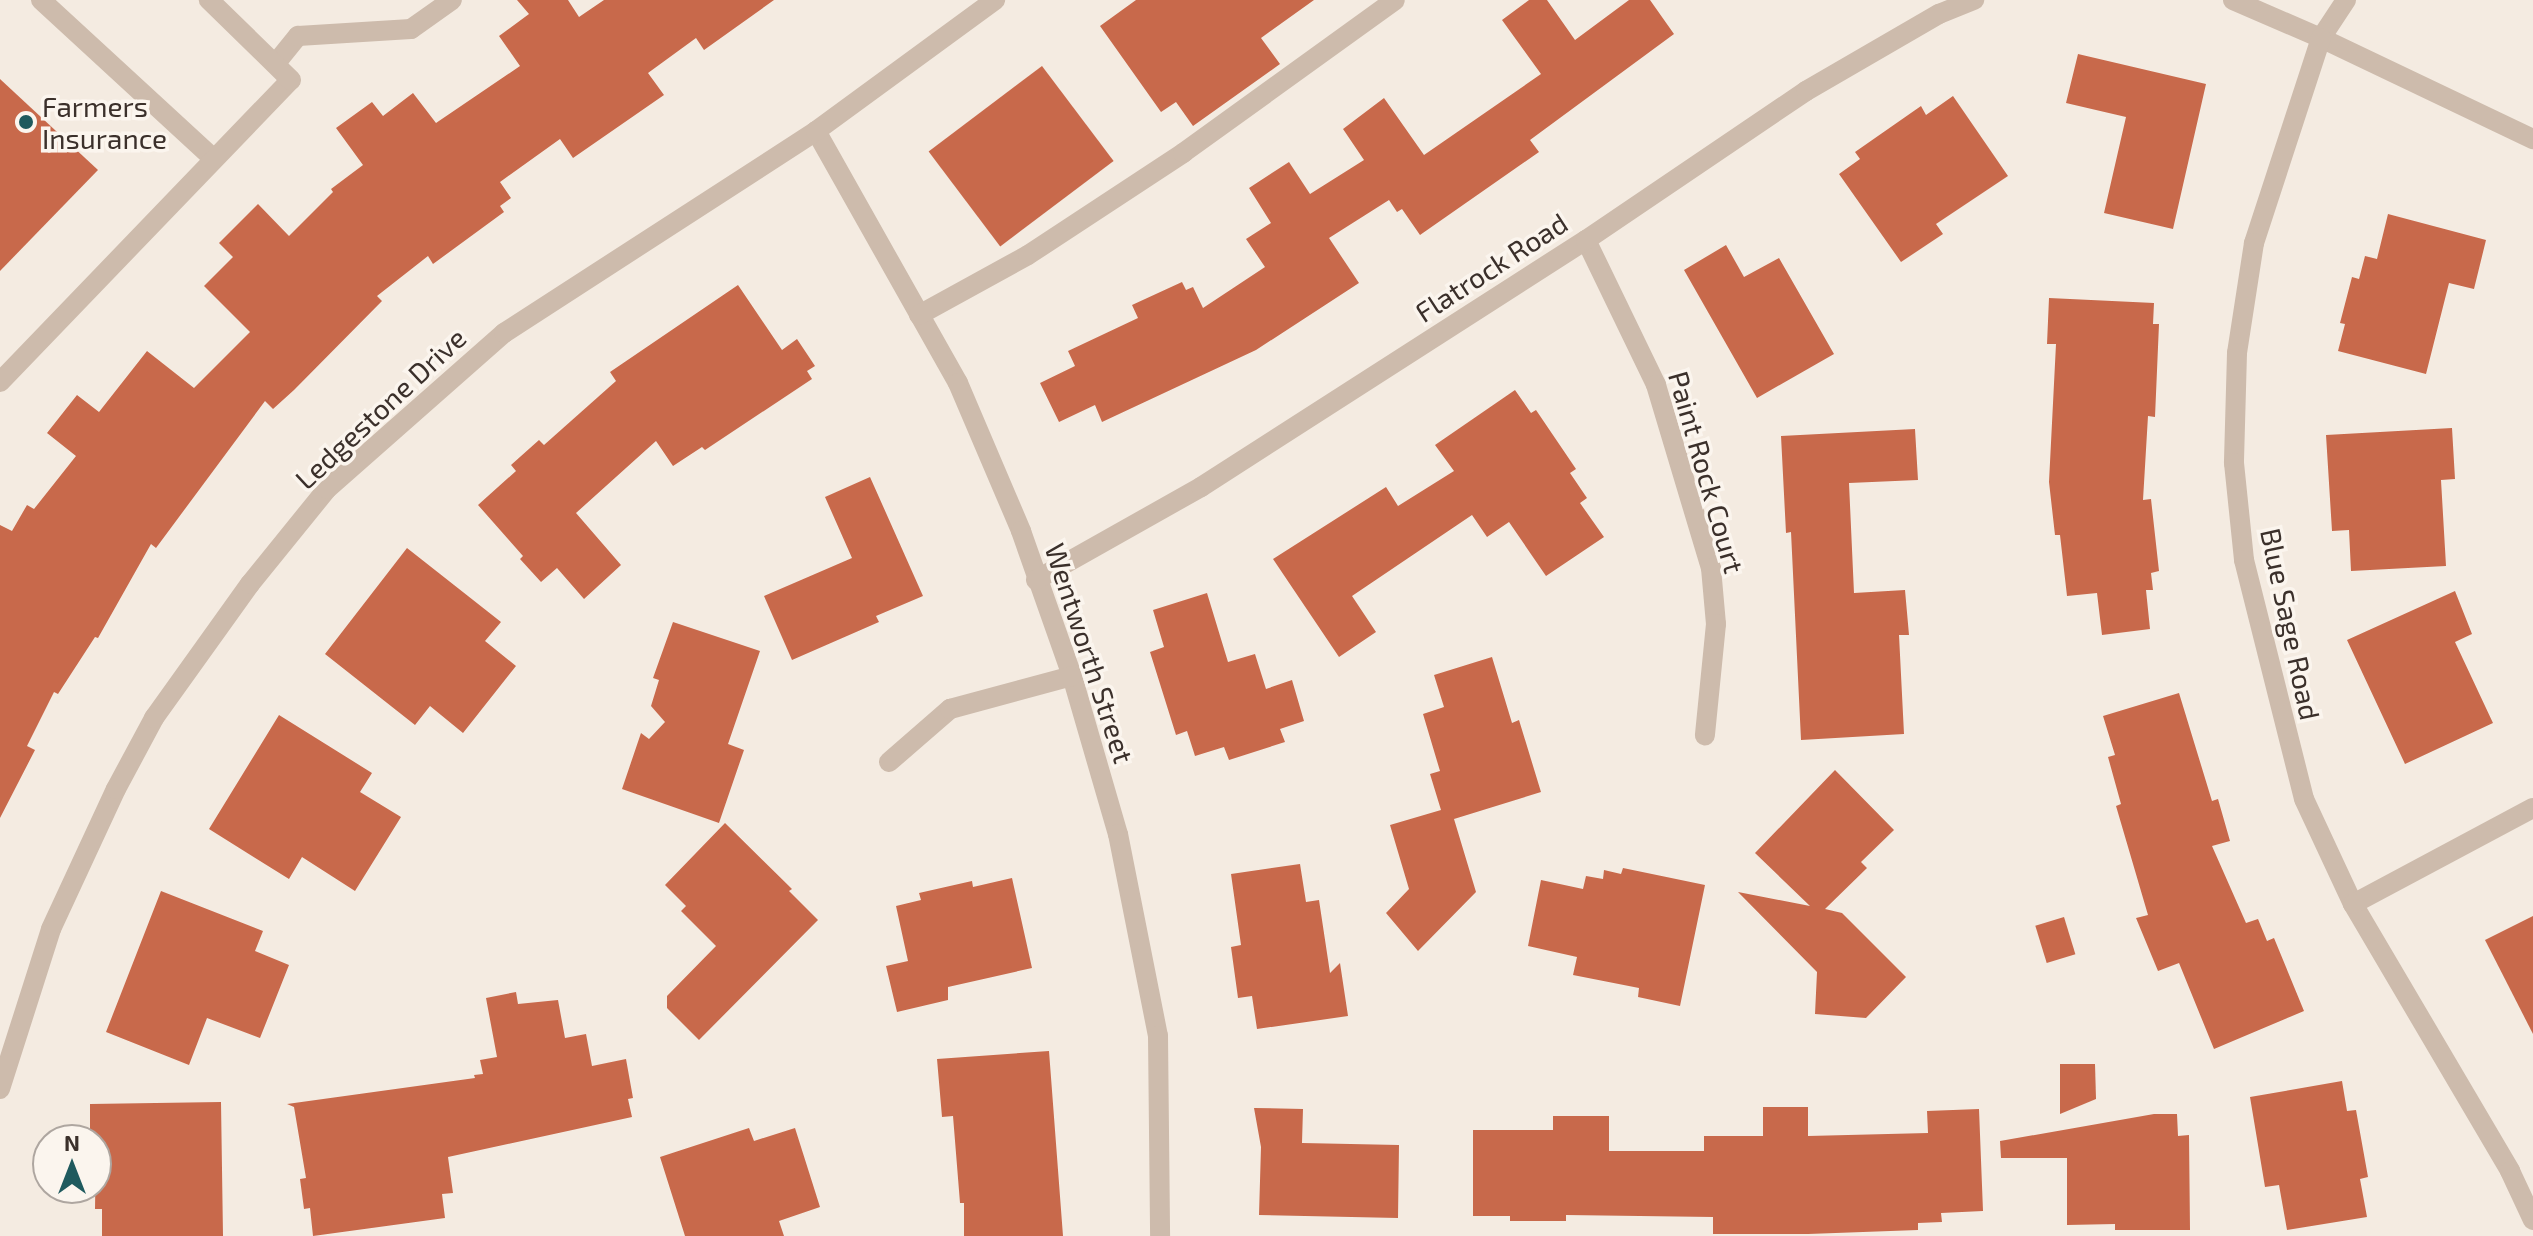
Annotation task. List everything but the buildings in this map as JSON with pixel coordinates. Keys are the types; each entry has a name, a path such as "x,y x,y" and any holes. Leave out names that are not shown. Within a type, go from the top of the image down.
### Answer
{"street":[{"path":"41,0 214,159"},
{"path":"0,382 291,80 209,0"},
{"path":"276,63 298,36 411,29 452,0"},
{"name":"Ledgestone Drive","path":"0,1089 51,929 116,789 154,718 250,584 327,489 504,333 816,131 995,0"},
{"path":"919,315 1028,255 1183,153 1395,0"},
{"name":"Flatrock Road","path":"1036,580 1201,487 1586,240 1806,91 1939,14 1974,0"},
{"path":"2233,0 2321,38 2533,139"},
{"name":"Blue Sage Road","path":"2346,0 2321,38 2254,243 2237,353 2234,463 2244,560 2304,799 2353,904 2510,1171 2533,1220"},
{"name":"Wentworth Street","path":"816,131 958,383 1021,531 1072,676 1118,834 1158,1036 1160,1236"},
{"name":"Paint Rock Court","path":"1586,240 1656,385 1711,568 1716,624 1705,735"},
{"path":"889,762 950,709 1072,676"},
{"path":"2353,904 2533,808"}],"place":[{"name":"Farmers Insurance","path":"26,122"}]}
